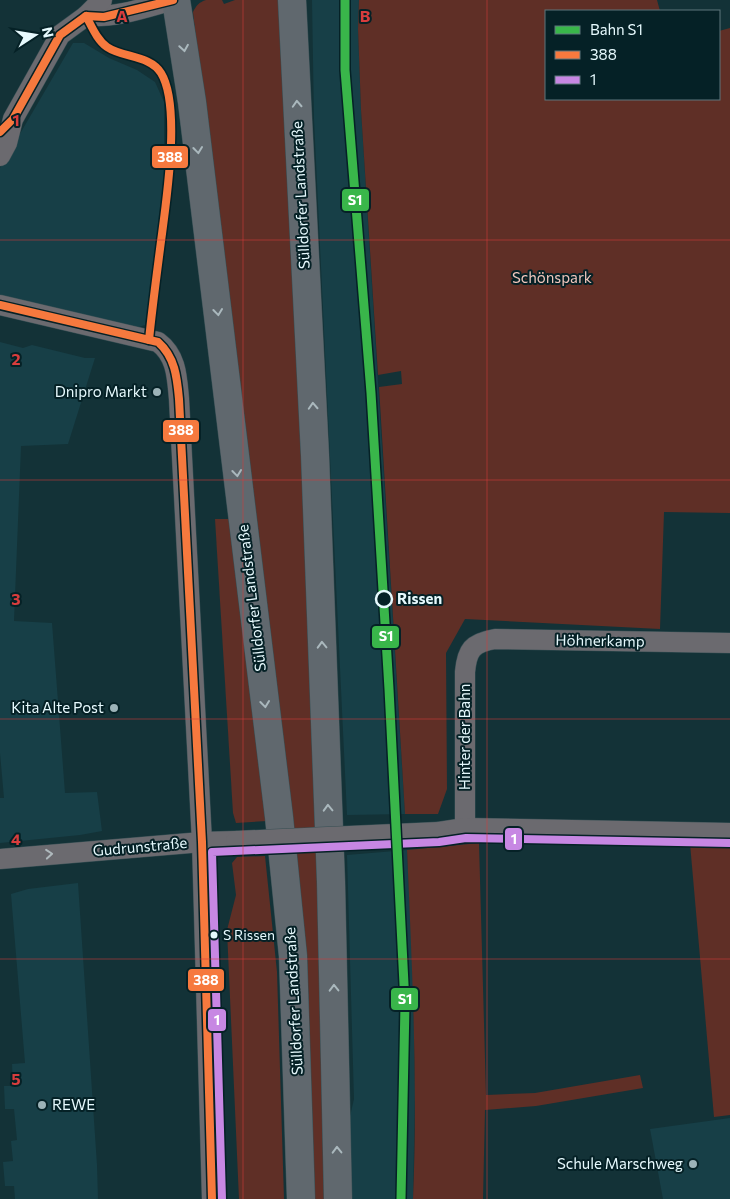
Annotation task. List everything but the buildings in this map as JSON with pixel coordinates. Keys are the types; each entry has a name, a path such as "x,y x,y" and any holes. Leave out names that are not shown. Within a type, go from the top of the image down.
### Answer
{"highway":[{"name":"Sülldorfer Landstraße","path":"175,0 192,102 280,817 293,956 301,1199"},
{"name":"Sülldorfer Landstraße","path":"292,0 315,455 331,882 338,1199"}],"street":[{"path":"0,156 7,143 6,126 60,35 86,16 102,0"},
{"path":"86,16 104,17 175,0"},
{"path":"0,305 158,342 171,355 175,366 180,399 202,842 212,1199"},
{"name":"Höhnerkamp","path":"472,647 495,639 730,643"},
{"name":"Hinter der Bahn","path":"465,828 465,672 467,656 472,647"},
{"name":"Gudrunstraße","path":"0,859 202,842 439,832 465,828 730,833"}],"shaded area":[{"path":"312,0 359,0 358,29 361,110 405,814 347,815 314,119"},
{"path":"73,43 84,43 109,58 137,70 155,82 164,102 164,180 155,261 145,325 139,327 0,296 0,168"},
{"path":"0,342 23,348 32,345 85,358 95,358 68,444 21,446 14,621 52,623 65,793 97,792 102,831 0,843 0,798 4,798 0,753"},
{"path":"407,850 413,971 415,1092 413,1199 348,1199 348,1125 354,1099 347,855"},
{"path":"78,883 98,1199 15,1199 14,1186 5,1186 3,1162 13,1161 11,1141 17,1140 14,1109 5,1109 4,1086 13,1086 12,1064 25,1063 11,894 28,889"},
{"name":"Schule Marschweg","path":"730,1118 730,1199 663,1199 650,1129"}],"green space":[{"path":"206,0 222,0 224,4 235,0 281,0 311,611 324,1083 324,1199 310,1199 215,214 193,12 198,4"},
{"name":"Schönspark","path":"359,0 657,0 660,10 545,10 545,100 720,100 720,31 730,28 730,513 664,512 660,629 465,619 446,653 447,789 438,814 405,814 379,387 402,384 401,371 378,375 361,110 358,29"},
{"path":"215,519 230,519 267,821 236,823 233,813"},
{"path":"689,832 730,833 730,1115 714,1117"},
{"path":"479,843 486,1095 535,1093 640,1075 643,1088 536,1106 485,1110 483,1199 413,1199 415,1068 407,850"},
{"path":"265,856 277,972 284,1199 239,1199 227,930 236,895 232,863 237,857"}],"rail line":[{"name":"S1","path":"345,0 345,70 371,393 389,689 405,1004 401,1199"}],"transit line":[{"name":"388","path":"0,132 13,119 60,35 86,16 104,17 173,0"},
{"name":"388","path":"86,16 103,44 113,51 143,60 156,67 161,73 167,89 170,109 170,159 149,340"},
{"name":"388","path":"0,305 158,342 172,361 176,375 179,399 202,842 212,1199"},
{"name":"1","path":"222,1199 212,852 439,842 466,838 730,843"}],"place":[{"name":"Dnipro Markt","path":"157,392"},
{"name":"Rissen","path":"384,599"},
{"name":"Kita Alte Post","path":"114,708"},
{"name":"S Rissen","path":"214,935"},
{"name":"REWE","path":"42,1105"},
{"name":"Schule Marschweg","path":"693,1164"}]}
